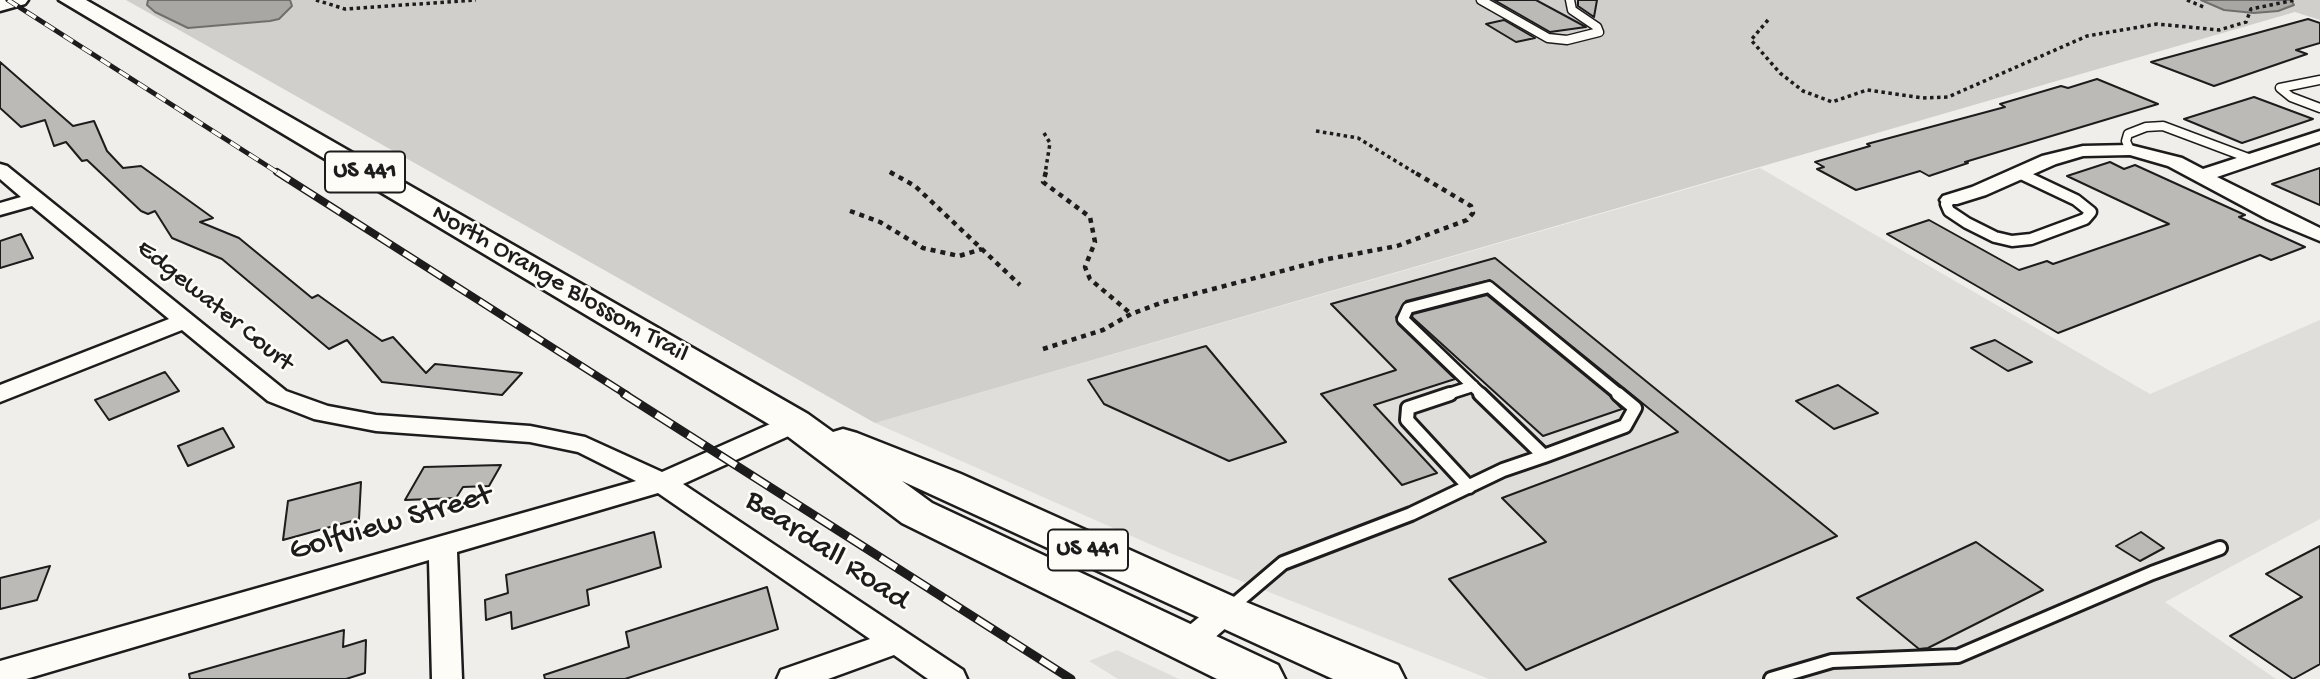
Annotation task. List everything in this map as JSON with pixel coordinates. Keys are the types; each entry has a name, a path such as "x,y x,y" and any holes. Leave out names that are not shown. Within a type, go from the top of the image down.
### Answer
{"main road":[{"name":"North Orange Blossom Trail","path":"70,0 795,422 918,513 1261,679"},
{"name":"North Orange Blossom Trail","path":"795,422 947,484 1225,612 1381,679"}],"street":[{"path":"0,6 19,0"},
{"path":"2204,175 2320,136"},
{"path":"1950,200 2083,151 2130,150 2153,154 2204,175 2237,197 2320,235"},
{"name":"Edgewater Court","path":"0,170 277,396 323,413 376,423 530,434 585,445 662,483"},
{"path":"0,209 36,199"},
{"path":"0,394 186,320"},
{"name":"Golfview Street","path":"0,674 662,483 795,422"},
{"name":"Beardall Road","path":"662,483 952,679"},
{"path":"443,547 447,679"},
{"path":"1186,645 1225,612"},
{"path":"792,679 897,642"}],"lane":[{"path":"1481,0 1548,38 1567,40 1600,32 1572,10 1570,0"},
{"path":"2320,80 2280,88 2291,97 2320,108"},
{"path":"2130,150 2126,141 2128,134 2146,127 2163,126 2250,159"},
{"path":"1950,200 1946,204 1949,211 1967,223 1995,237 2012,241 2031,239 2085,219 2091,212 2076,200 2018,173"},
{"path":"1225,612 1283,563 1411,514 1503,470 1544,456 1625,426 1635,408 1489,287 1408,308 1403,319 1544,456"},
{"path":"1469,487 1407,420 1408,408 1473,386"},
{"path":"1771,679 1832,661 1958,656 2152,573 2220,548"}],"path":[{"path":"316,0 345,9 476,1"},
{"path":"2187,0 2206,8"},
{"path":"1768,20 1751,40 1780,73 1803,90 1832,102 1867,90 1923,98 1948,97 2087,36 2157,24 2220,30 2246,22 2246,16 2251,9 2295,0"},
{"path":"1042,349 1103,330 1131,314 1251,278 1397,246 1467,220 1473,213 1471,206 1358,138 1317,131"},
{"path":"1044,133 1050,143 1050,154 1043,182 1090,217 1095,242 1085,267 1090,279 1131,314"},
{"path":"890,172 915,186 1020,285"},
{"path":"850,211 880,222 923,248 959,256 982,249"}],"shaded area":[{"path":"126,0 2320,0 2320,20 2295,12 875,423"},
{"path":"148,0 290,0 292,6 279,19 270,21 188,28 155,12 147,5"},
{"path":"2201,0 2291,0 2294,5 2278,11 2254,13 2224,10"},
{"path":"1760,168 2150,394 2320,320 2320,519 2165,602 2276,679 1489,679 1170,553 875,423"},
{"path":"1117,650 1179,679 1118,679 1089,661"}],"building":[{"path":"1494,0 1536,0 1586,27 1550,32"},
{"path":"1578,0 1597,0 1594,17 1578,6"},
{"path":"2308,19 2320,23 2320,43 2296,50 2307,54 2214,86 2151,62"},
{"path":"1504,20 1535,38 1516,42 1486,24"},
{"path":"0,62 73,126 94,121 107,151 123,168 141,166 213,218 200,222 239,238 312,298 318,295 382,341 393,337 426,373 435,364 522,373 502,395 382,382 347,340 329,349 222,259 172,238 155,211 148,214 141,211 87,160 82,161 66,142 54,146 45,120 21,127 0,108"},
{"path":"2097,79 2158,104 1965,162 1968,163 1929,176 1920,171 1856,190 1817,169 1824,167 1815,162 1870,146 1867,144 2005,107 2000,104 2061,86 2068,88"},
{"path":"2254,97 2313,119 2242,143 2184,119"},
{"path":"2110,162 2124,169 2135,165 2245,215 2239,217 2305,247 2271,260 2260,255 2058,333 1887,234 1929,220 2019,270 2047,261 2053,264 2169,224 2067,176"},
{"path":"2320,168 2320,205 2272,184"},
{"path":"21,234 33,258 0,268 0,241"},
{"path":"1495,258 1837,536 1526,670 1449,579 1546,542 1502,498 1678,432 1490,280 1406,301 1396,317 1398,324 1455,379 1374,405 1437,473 1402,485 1321,394 1396,370 1331,304"},
{"path":"1487,295 1610,396 1622,409 1543,436 1412,317 1413,314"},
{"path":"1995,340 2032,362 2008,371 1971,348"},
{"path":"1206,346 1286,442 1229,461 1104,404 1088,380"},
{"path":"165,372 179,391 109,420 95,400"},
{"path":"1838,385 1878,413 1834,429 1796,401"},
{"path":"223,428 234,447 188,466 178,446"},
{"path":"501,465 489,486 463,487 456,498 405,500 424,467"},
{"path":"361,482 359,519 283,540 288,501"},
{"path":"654,532 661,567 587,590 589,605 512,629 511,612 486,620 485,600 508,593 506,575"},
{"path":"2141,532 2164,548 2140,561 2116,546"},
{"path":"1976,542 2043,590 1928,648 1919,649 1857,598"},
{"path":"2320,546 2320,664 2293,679 2230,636 2302,597 2266,574"},
{"path":"50,566 37,600 0,609 0,578"},
{"path":"767,587 778,629 625,679 545,679 544,675 629,647 626,632"},
{"path":"344,630 343,647 366,640 365,673 346,679 190,679 189,674"}],"railway":[{"path":"8,0 280,174"},
{"path":"277,172 627,395"},
{"path":"624,394 1071,679"}]}
